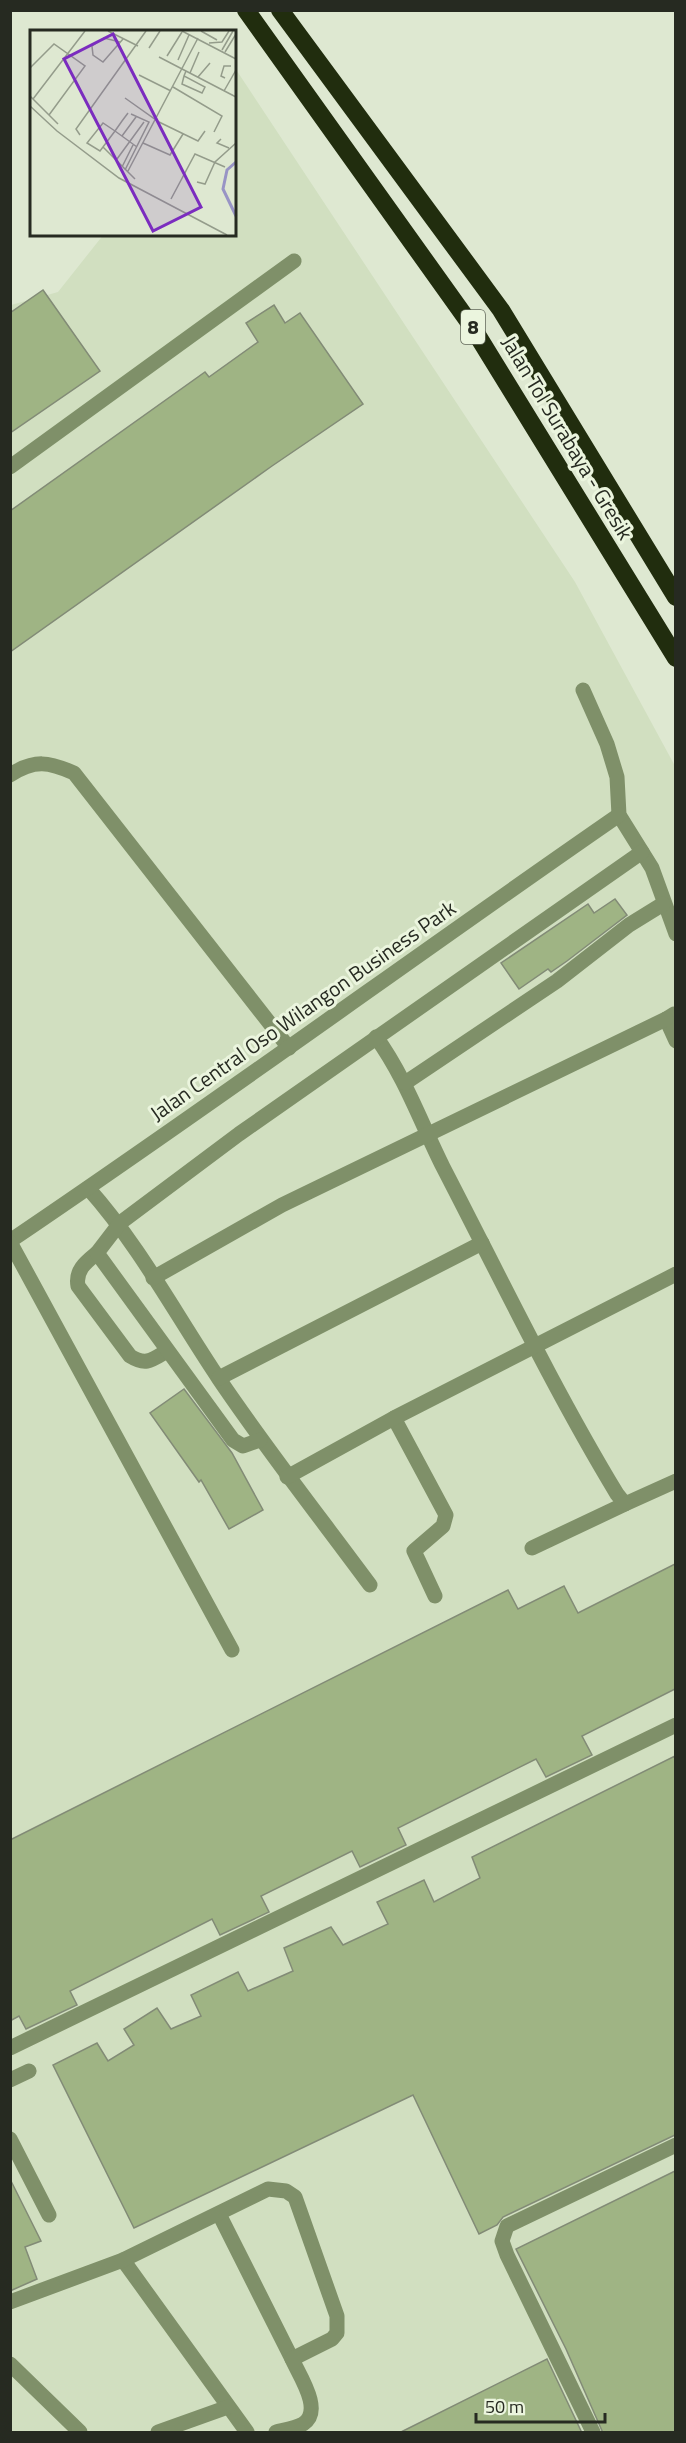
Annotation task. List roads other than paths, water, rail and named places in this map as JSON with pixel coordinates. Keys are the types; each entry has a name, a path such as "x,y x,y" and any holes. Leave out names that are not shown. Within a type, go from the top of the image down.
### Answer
{"highway":[{"name":"Jalan Tol Surabaya - Gresik","path":"246,10 471,324 675,658"},
{"name":"Jalan Tol Surabaya - Gresik","path":"280,10 501,310 675,597"}],"lane":[{"path":"10,467 294,261"},
{"path":"583,690 607,744 617,777 619,815 652,868 675,934"},
{"path":"10,775 25,766 51,763 74,773 289,1048"},
{"name":"Jalan Central Oso Wilangon Business Park","path":"10,1241 619,815"},
{"path":"167,1351 147,1363 141,1363 129,1356 78,1286 76,1279 81,1266 97,1253 120,1223 239,1134 642,852"},
{"path":"405,1083 557,981 630,925 663,904"},
{"path":"153,1278 282,1205 671,1016 675,1041"},
{"path":"376,1037 405,1083 427,1134 534,1349 579,1430 625,1504"},
{"path":"88,1188 120,1223 153,1278 260,1440 370,1585"},
{"path":"10,1241 232,1650"},
{"path":"219,1378 483,1243"},
{"path":"97,1253 233,1440 243,1446 260,1440"},
{"path":"287,1476 394,1418 534,1349 675,1274"},
{"path":"394,1418 446,1515 443,1526 414,1551 435,1596"},
{"path":"532,1548 675,1481"},
{"path":"10,2048 675,1725"},
{"path":"10,2080 29,2071"},
{"path":"10,2139 49,2215"},
{"path":"593,2433 502,2241 507,2226 675,2145"},
{"path":"10,2302 123,2260 268,2189 286,2191 295,2197 338,2324 332,2339 292,2359"},
{"path":"219,2214 292,2359 311,2404 311,2413 303,2424 276,2433"},
{"path":"123,2260 247,2433"},
{"path":"10,2364 80,2433"},
{"path":"158,2433 228,2407"}]}
